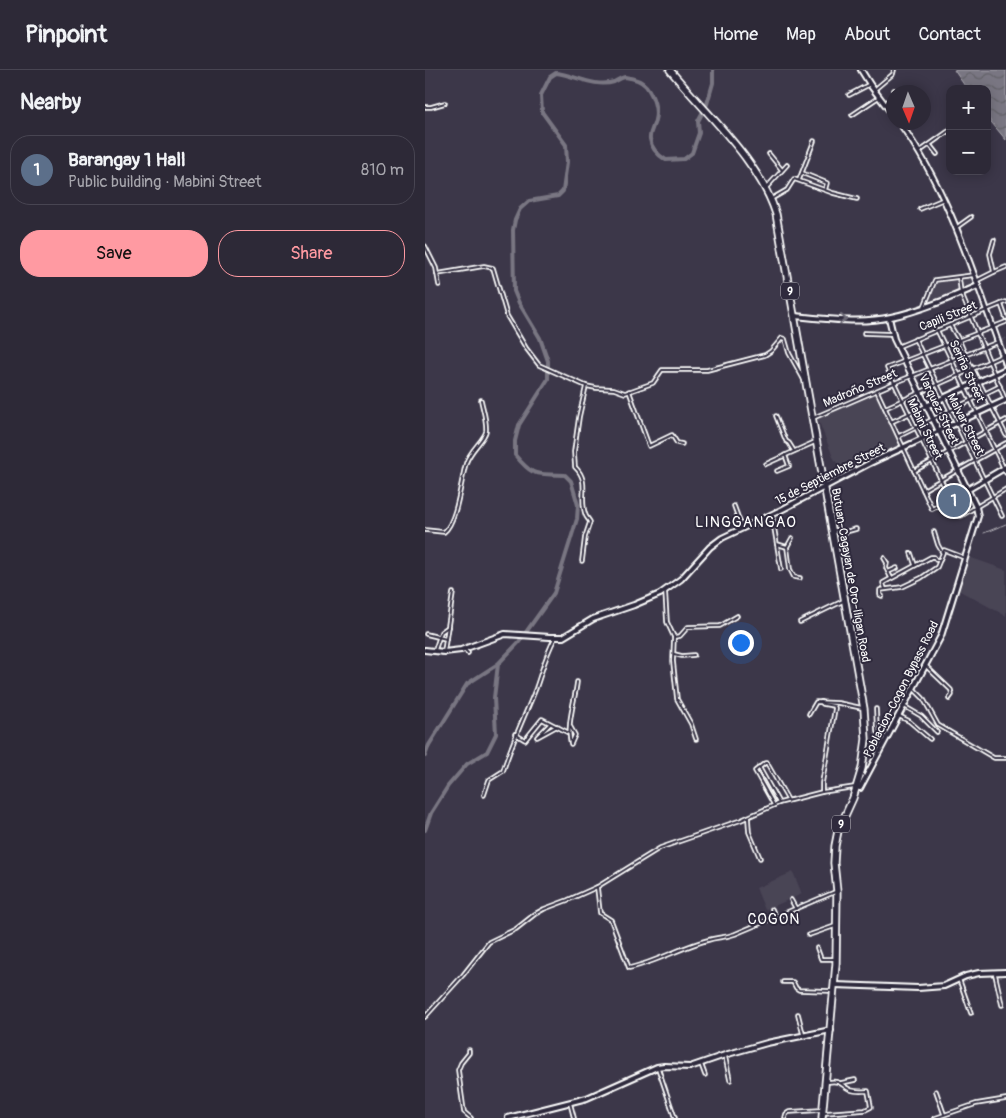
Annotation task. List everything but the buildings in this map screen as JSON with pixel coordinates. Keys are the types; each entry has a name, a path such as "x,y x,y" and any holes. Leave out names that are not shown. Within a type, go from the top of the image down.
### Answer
{"highway":[{"name":"Butuan-Cagayan de Oro-Iligan Road","path":"670,70 755,170 771,200 780,232 864,709 865,748 857,787 841,823 834,857 837,891 837,959 823,1114"}],"street":[{"path":"861,70 886,106"},
{"path":"874,90 893,74 895,70"},
{"path":"849,95 869,84"},
{"path":"852,115 879,97"},
{"path":"425,106 431,107 445,103"},
{"path":"904,130 930,170 943,199 1004,354 1006,364"},
{"path":"919,152 946,133"},
{"path":"799,180 814,141"},
{"path":"930,144 937,154"},
{"path":"769,154 782,170"},
{"path":"765,188 787,165"},
{"path":"802,173 827,183 825,190"},
{"path":"771,200 787,190 792,179 857,199"},
{"path":"920,209 943,199"},
{"path":"955,229 971,217"},
{"path":"994,240 989,254 995,272"},
{"path":"425,246 435,264 439,285"},
{"path":"437,274 484,266 493,268 507,316 535,361 542,367 586,386 614,389 624,393 653,383 662,370 707,370 765,354 771,351 782,338 785,340 788,351 801,377 806,380"},
{"path":"795,316 848,320 889,318 961,293 1006,267"},
{"path":"924,307 935,280 973,275"},
{"path":"959,278 961,293 1006,400"},
{"name":"Capili Street","path":"897,346 1006,302"},
{"path":"1001,304 1006,318"},
{"name":"Varquez Street","path":"889,318 892,334 897,346 976,508"},
{"path":"904,360 1006,322"},
{"path":"950,325 1006,436"},
{"name":"Seriña Street","path":"937,330 1005,467 1006,473"},
{"path":"864,333 892,334"},
{"name":"Malvar Street","path":"915,339 1002,516"},
{"name":"Madroño Street","path":"813,418 911,376 998,342"},
{"path":"885,408 1004,354"},
{"name":"Mabini Street","path":"904,360 889,366 887,369 950,500"},
{"path":"891,422 1006,369"},
{"path":"582,561 585,537 590,522 585,513 584,482 580,471 575,467 574,455 579,417 586,386"},
{"path":"898,437 1000,386"},
{"path":"877,390 931,508 934,509 1005,467"},
{"path":"629,391 649,446 672,435 677,443 682,444"},
{"path":"425,530 443,532 448,526 458,499 469,457 486,434 481,400"},
{"name":"15 de Septiembre Street","path":"555,638 563,637 593,619 641,602 665,590 681,579 716,542 742,528 772,515 870,463 1006,400"},
{"path":"776,416 793,451"},
{"path":"914,472 1006,420"},
{"path":"766,464 817,441"},
{"path":"923,490 958,472 1006,443"},
{"path":"777,472 789,466 785,455"},
{"path":"950,500 959,516 976,508 1006,489"},
{"path":"734,506 742,528"},
{"name":"Poblacion-Cogon Bypass Road","path":"857,787 861,788 944,630 977,520 976,508"},
{"path":"772,515 781,569"},
{"path":"833,530 845,532 857,529"},
{"path":"882,596 880,595 880,590 902,587 918,580 936,568 942,552 934,532"},
{"path":"792,538 788,545 791,572 794,577 800,578"},
{"path":"776,544 788,545"},
{"path":"942,552 944,550 948,551 965,558"},
{"path":"911,553 915,565"},
{"path":"885,589 883,583 915,565 932,557 940,560"},
{"path":"884,558 887,564 885,568 891,578"},
{"path":"888,572 897,568"},
{"path":"665,590 667,622 674,637 673,654 677,702 691,724 696,739"},
{"path":"444,652 453,593"},
{"path":"800,622 845,600"},
{"path":"674,637 680,636 688,627 719,626 737,616"},
{"path":"434,652 442,631 448,627"},
{"path":"426,634 446,640"},
{"path":"425,650 444,652 464,649 502,634 555,638 547,653 536,688 515,734 503,771 489,780 484,795"},
{"path":"464,649 468,653"},
{"path":"673,654 683,656 694,655"},
{"path":"926,666 951,691 952,695 949,699"},
{"path":"570,726 575,734 571,744 569,733 570,726 577,682"},
{"path":"914,689 923,698 936,723 941,727 994,758 1006,758"},
{"path":"809,714 815,704 821,702 838,703 864,709"},
{"path":"821,702 835,707 822,792"},
{"path":"905,706 921,716 937,732"},
{"path":"876,709 877,732 887,738"},
{"path":"899,716 909,720 930,739"},
{"path":"515,734 525,740 540,719 569,733"},
{"path":"550,724 537,737 557,726"},
{"path":"774,805 755,772 759,767 767,763 788,801"},
{"path":"759,767 779,803"},
{"path":"425,1017 463,975 491,940 516,929 544,908 597,887 660,848 748,817 779,803 822,792 857,787"},
{"path":"748,817 749,832 760,858"},
{"path":"597,887 600,913 611,920 629,968 708,940 725,938 837,891"},
{"path":"791,900 795,908"},
{"path":"772,910 775,916"},
{"path":"809,935 837,925"},
{"path":"817,948 821,959 837,959"},
{"path":"783,982 793,982 799,990 918,988 944,986 974,974 995,971 1006,972"},
{"path":"995,971 1002,1005"},
{"path":"959,979 971,1013"},
{"path":"798,1014 803,1034"},
{"path":"508,1118 596,1095 657,1067 690,1068 803,1034 831,1030"},
{"path":"469,1050 458,1070 464,1112 471,1118"},
{"path":"725,1056 731,1080"},
{"path":"701,1064 705,1075"},
{"path":"657,1067 675,1118"},
{"path":"841,1083 855,1080"},
{"path":"785,1118 789,1112 823,1114 870,1109 871,1104 868,1091 851,1090 836,1081 825,1083"},
{"path":"936,1091 944,1114"},
{"path":"935,1118 986,1102 1006,1099"},
{"path":"570,1103 574,1118"}],"shaded area":[{"path":"973,276 977,286 924,306 936,280"},
{"path":"877,392 902,447 845,475 833,457 817,417"},
{"path":"969,557 1006,570 1006,616 958,590"},
{"path":"793,872 802,894 765,910 756,888"}],"water":[{"path":"954,70 1006,70 1006,140 991,122 991,85 964,85"}],"waterway":[{"path":"425,756 429,745 467,684 498,664 519,642 554,593 577,519 578,505 571,481 565,475 542,474 532,471 515,455 515,441 519,425 548,379 548,361 540,338 514,291 513,230 520,209 529,201 558,196 563,191 567,162 566,145 542,112 541,95 550,77 556,73 599,83 614,82 625,77 639,81 649,90 655,107 656,116 650,136 653,148 666,160 684,159 692,153 699,133 698,121 707,104 713,83 713,70"},
{"path":"984,533 1006,524"},
{"path":"425,830 431,813 448,786 467,764 487,752 496,734 494,698 498,664"}],"tunnel":[{"path":"999,341 1006,338"}],"place":[{"name":"Barangay 1 Hall","path":"954,501"}],"district":[{"name":"LINGGANGAO","path":"746,522"},
{"name":"COGON","path":"774,919"}]}
